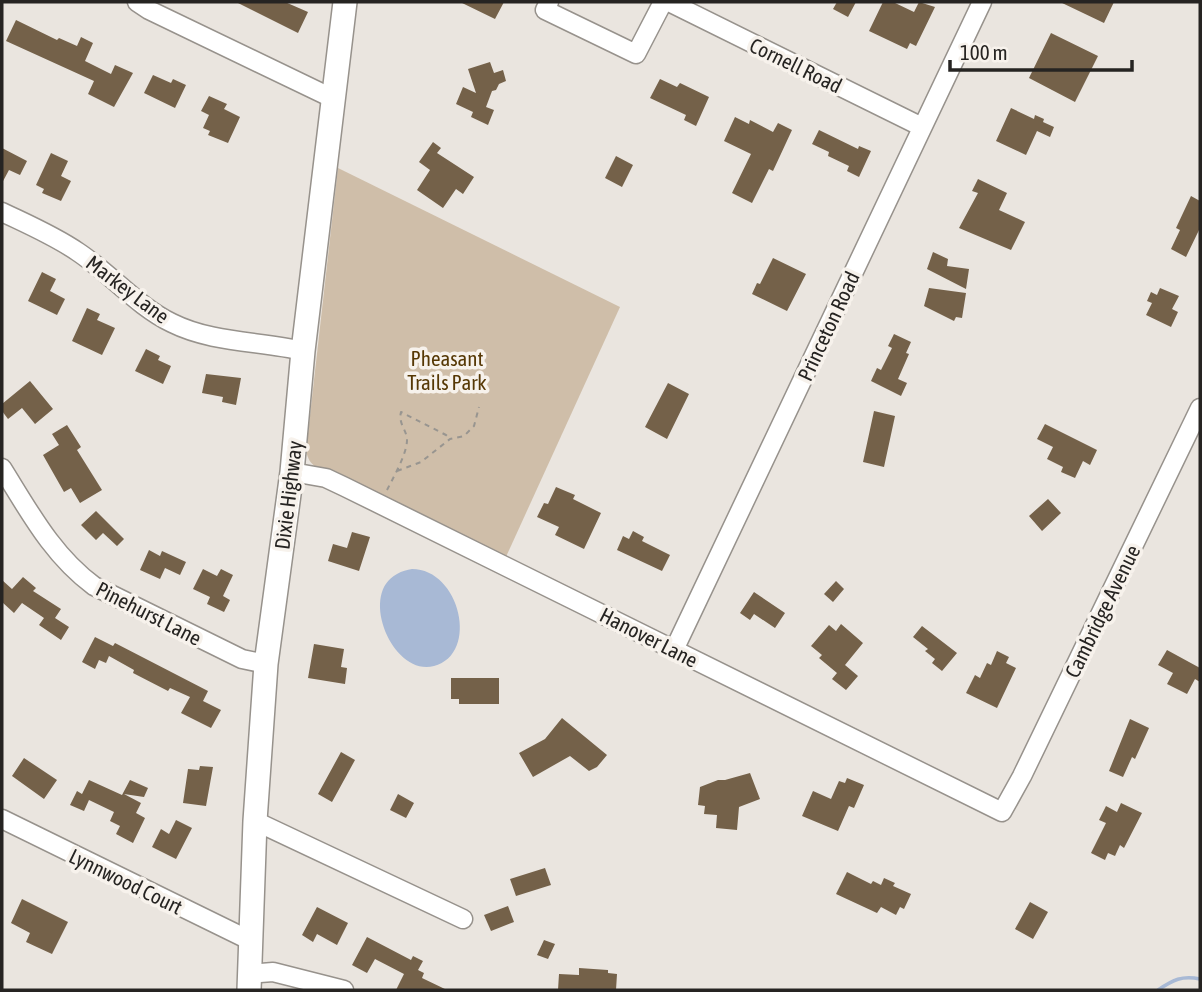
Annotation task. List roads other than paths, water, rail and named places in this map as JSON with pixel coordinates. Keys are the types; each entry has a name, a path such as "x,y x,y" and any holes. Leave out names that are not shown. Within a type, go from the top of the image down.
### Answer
{"main road":[{"name":"Dixie Highway","path":"249,982 255,821 266,664 292,472 303,351 345,2"}],"street":[{"path":"136,2 334,99"},
{"path":"547,6 635,54 663,2"},
{"name":"Cornell Road","path":"669,2 922,127"},
{"name":"Princeton Road","path":"674,650 982,2"},
{"name":"Markey Lane","path":"2,212 78,252 143,306 172,324 222,339 278,345 303,351"},
{"name":"Cambridge Avenue","path":"1002,812 1027,766 1200,408"},
{"name":"Pinehurst Lane","path":"2,468 52,546 75,572 109,595 242,659 266,664"},
{"name":"Hanover Lane","path":"292,472 326,478 380,503 1002,812"},
{"name":"Lynnwood Court","path":"2,819 251,941"},
{"path":"255,821 463,919"},
{"path":"249,982 273,972 344,990"}],"water":[{"path":"412,569 429,573 442,582 458,613 460,630 457,646 448,658 434,666 419,666 405,659 394,647 381,615 381,598 386,584 397,574"}],"waterway":[{"path":"1158,990 1178,979 1200,979"}],"park label":[{"name":"Pheasant Trails Park","path":"447,370"}]}
